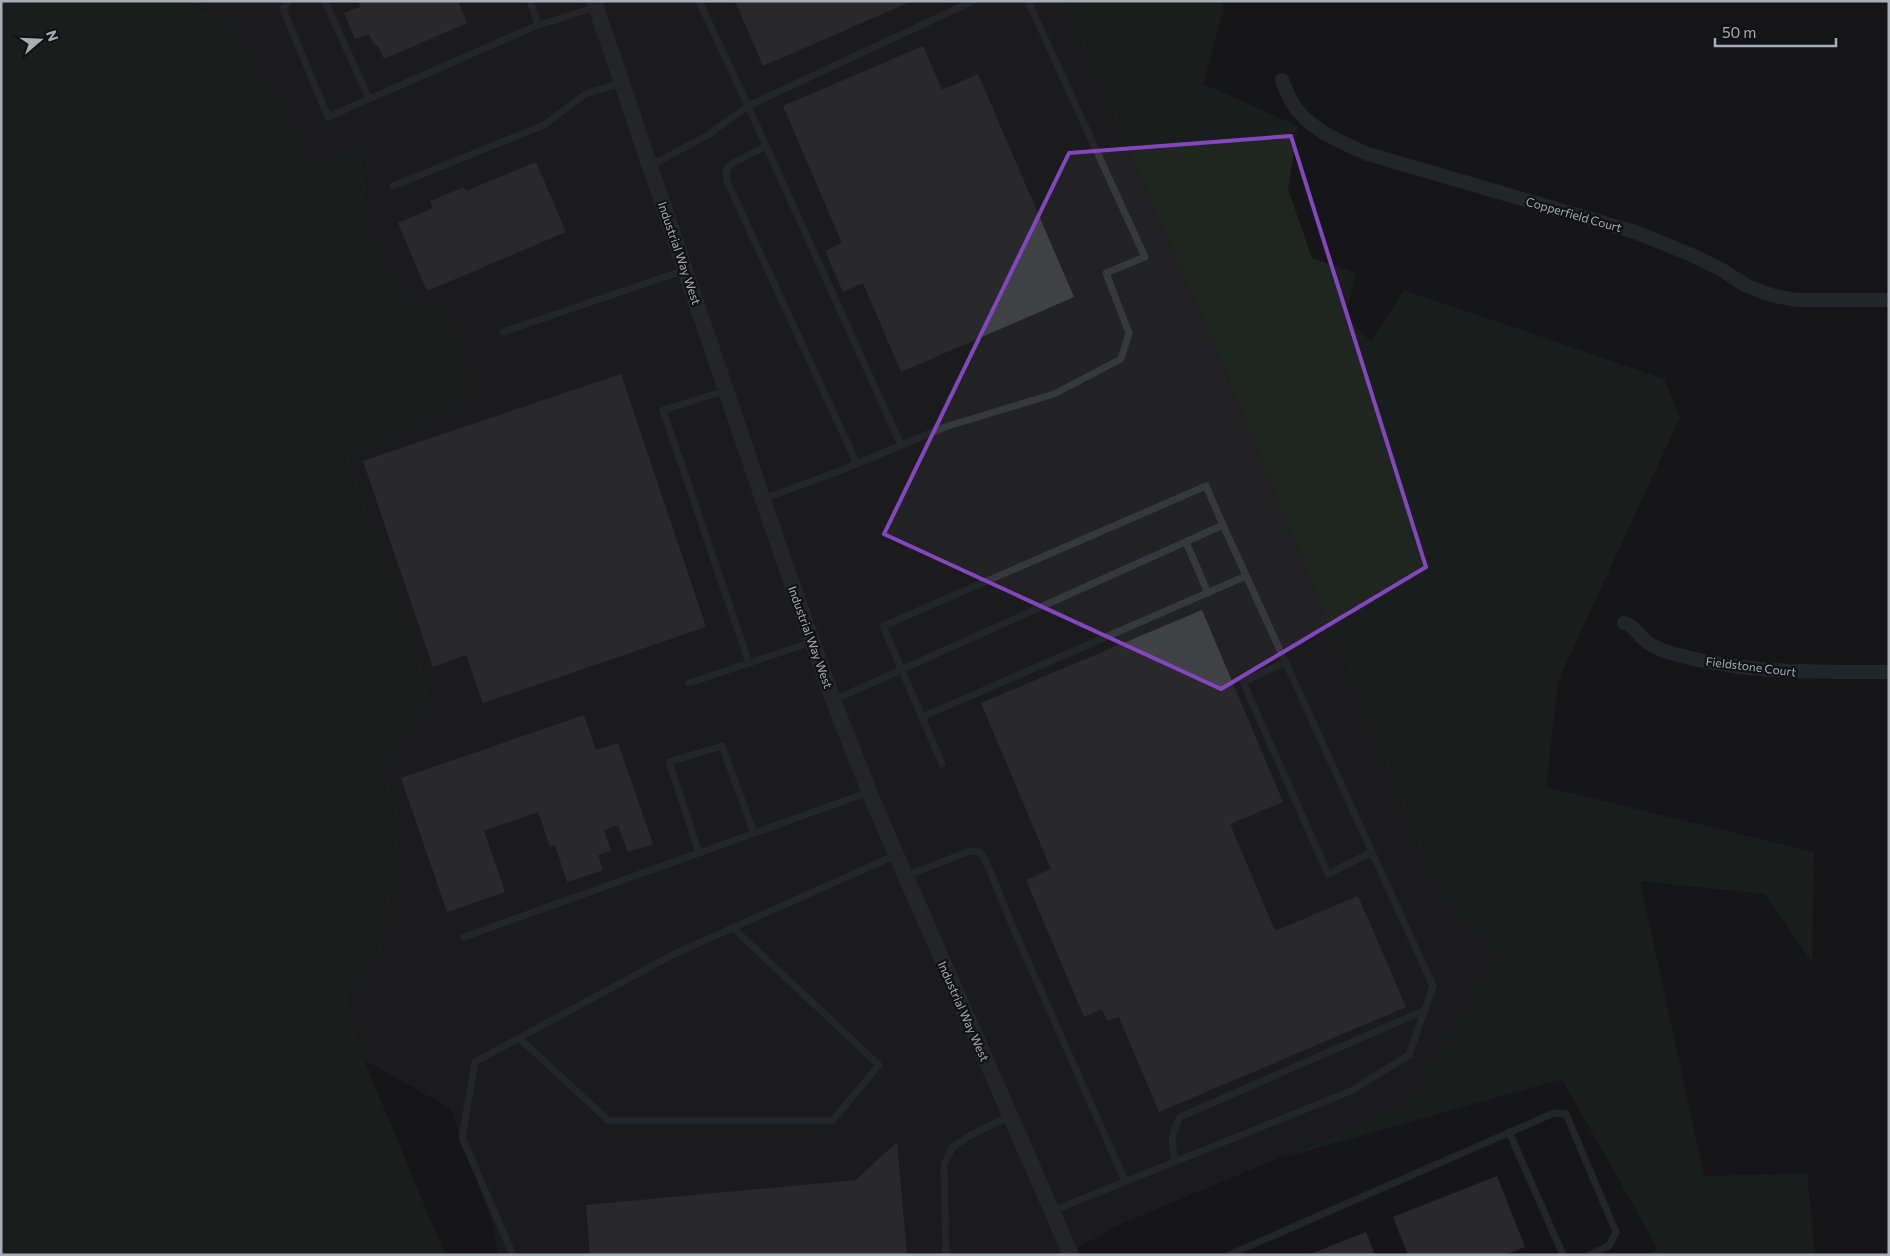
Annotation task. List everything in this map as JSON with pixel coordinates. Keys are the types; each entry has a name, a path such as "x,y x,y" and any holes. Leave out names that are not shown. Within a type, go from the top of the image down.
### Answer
{"street":[{"name":"Industrial Way West","path":"596,4 763,500 833,700 869,792 905,876 1071,1255"},
{"name":"Copperfield Court","path":"1282,80 1292,102 1309,122 1337,140 1368,154 1635,232 1694,256 1722,270 1747,286 1771,296 1796,300 1889,300"},
{"name":"Fieldstone Court","path":"1624,623 1628,624 1648,642 1665,652 1737,667 1797,672 1889,672"}],"lane":[{"path":"289,1 283,9 328,117 538,25 596,4"},
{"path":"325,1 369,98"},
{"path":"530,1 538,25"},
{"path":"699,1 901,446"},
{"path":"650,166 708,135 748,106 973,1"},
{"path":"763,500 857,464 945,427 1054,394 1121,359 1129,333 1106,273 1144,257 1028,1"},
{"path":"393,186 544,125 587,93 622,83"},
{"path":"766,146 733,164 726,170 727,181 857,464"},
{"path":"503,332 685,270"},
{"path":"726,390 663,410 749,662"},
{"path":"942,764 883,626 1206,486 1433,986 1409,1055 1351,1090 1052,1211"},
{"path":"833,700 1223,525"},
{"path":"1186,542 1208,593"},
{"path":"922,717 1246,576"},
{"path":"689,683 812,642"},
{"path":"1286,662 1243,682 1328,874 1372,852"},
{"path":"699,853 669,762 722,746 754,833"},
{"path":"464,937 869,792"},
{"path":"905,876 970,851 980,852 987,864 1012,925 1125,1180"},
{"path":"513,1255 462,1137 475,1062 674,954 896,855"},
{"path":"519,1038 609,1121 832,1121 879,1065 733,928"},
{"path":"1175,1160 1171,1140 1180,1117 1425,1010"},
{"path":"1229,1255 1554,1112 1566,1114 1616,1232 1609,1246 1589,1255"},
{"path":"946,1255 944,1165 952,1148 969,1136 1010,1116"},
{"path":"1509,1132 1563,1255"}],"highlighted area":[{"path":"1291,136 1426,567 1221,689 884,534 1069,153"}],"shaded area":[{"path":"1,1 186,1 223,16 311,160 364,154 369,236 403,298 445,305 474,394 350,458 431,694 384,766 402,824 383,948 348,993 364,1060 445,1255 1,1255"},
{"path":"186,1 1062,1 1212,340 1437,891 1497,956 1410,1103 1114,1227 1066,1255 498,1255 493,1224 450,1108 364,1060 348,992 383,948 402,824 384,766 431,694 350,458 474,394 403,298 369,236 364,154 311,160 223,16"},
{"path":"1062,1 1221,1 1224,7 1203,84 1298,126 1288,189 1312,258 1356,273 1345,316 1371,342 1404,290 1664,379 1680,417 1558,681 1546,787 1814,852 1812,962 1765,894 1640,881 1704,1176 1807,1173 1815,1255 1645,1255 1658,1249 1562,1079 1279,1159 1410,1103 1497,956 1437,891 1212,340"}],"building":[{"path":"358,1 458,1 467,23 384,59 378,46 373,43 369,34 355,39 344,13 360,7"},
{"path":"735,1 912,1 763,66"},
{"path":"923,46 942,90 978,74 1074,297 901,372 863,283 843,292 825,251 842,243 783,106"},
{"path":"536,162 566,232 427,291 398,223 433,208 430,201 464,187 466,191"},
{"path":"621,374 706,627 483,703 466,655 433,667 363,461"},
{"path":"1202,610 1283,802 1230,824 1275,931 1358,896 1406,1007 1159,1112 1119,1017 1107,1021 1102,1009 1084,1017 1026,880 1051,869 981,703"},
{"path":"584,715 596,750 618,743 653,844 628,852 618,825 604,830 611,851 598,855 603,870 567,882 555,845 550,847 538,812 484,831 505,892 447,912 401,778"},
{"path":"897,1142 907,1255 590,1255 586,1205 856,1180"},
{"path":"1497,1176 1525,1247 1505,1255 1408,1255 1393,1217"},
{"path":"1366,1232 1375,1255 1308,1255"}]}
